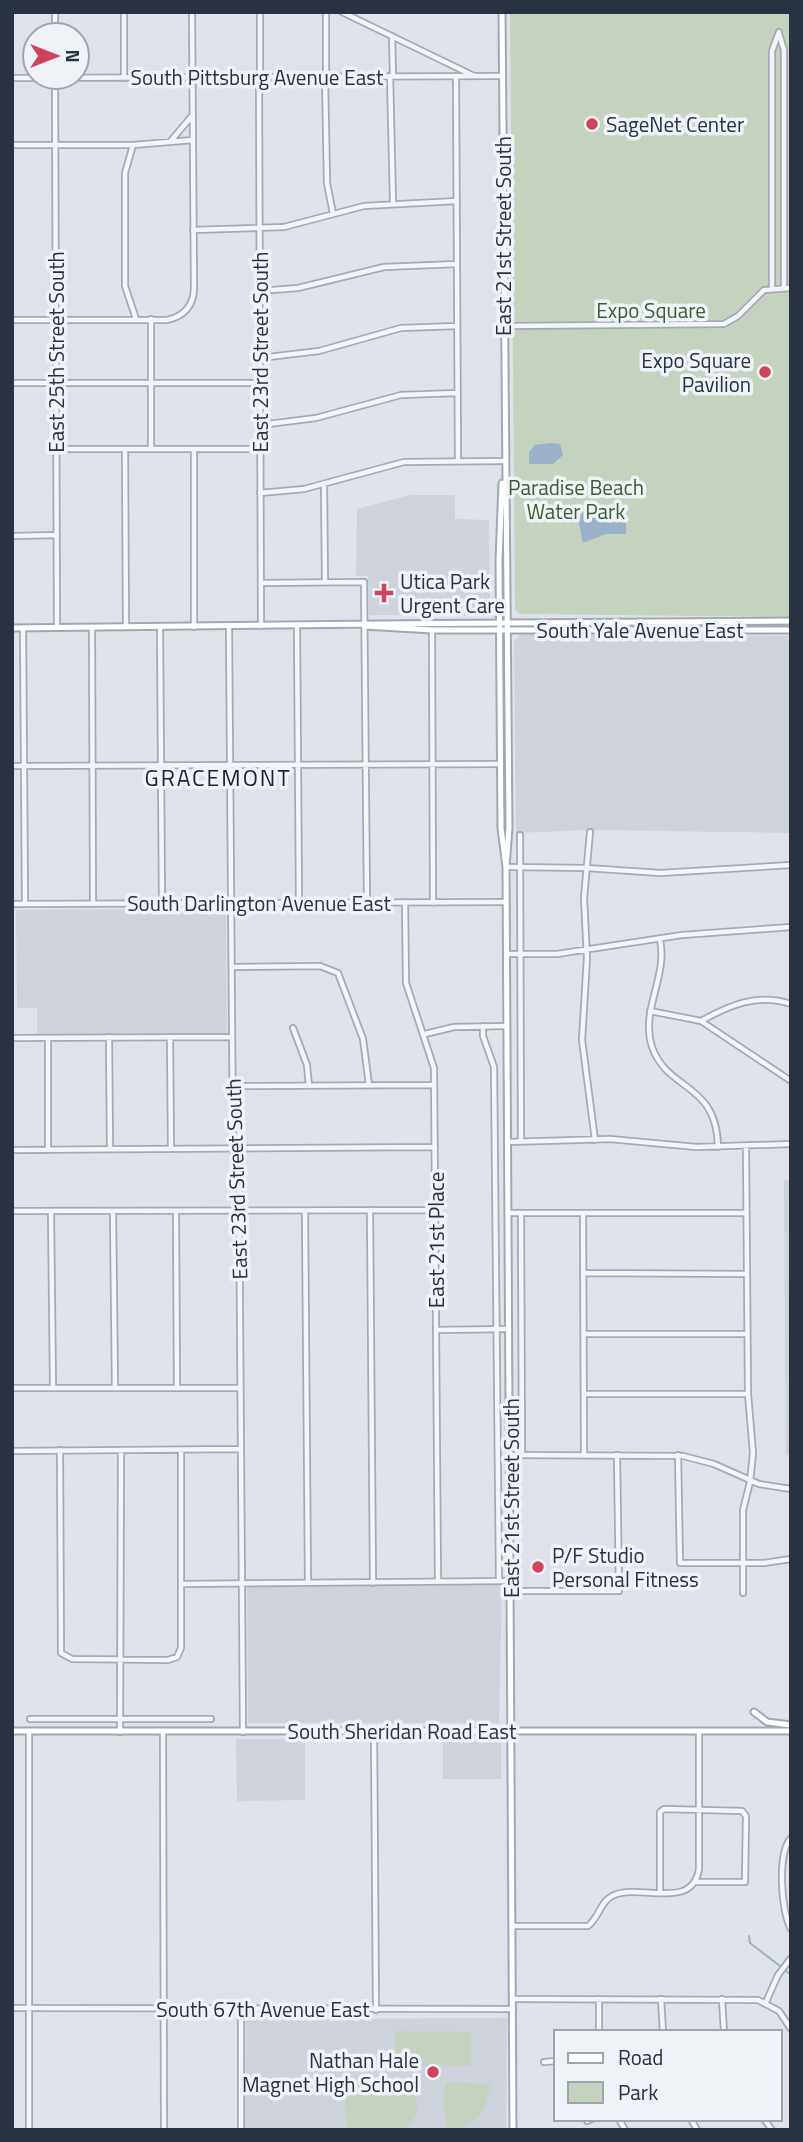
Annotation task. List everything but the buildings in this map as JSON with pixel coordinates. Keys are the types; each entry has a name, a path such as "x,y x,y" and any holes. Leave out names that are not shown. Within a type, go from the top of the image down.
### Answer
{"main road":[{"name":"East 21st Street South","path":"502,12 504,461 508,629 509,828 506,954 513,2130"},
{"name":"East 21st Street South","path":"504,461 499,523 499,621 501,828 506,867"},
{"name":"South Yale Avenue East","path":"12,628 364,626 499,621 791,621"},
{"path":"671,621 671,630"},
{"path":"780,621 780,630"},
{"path":"733,622 733,630"},
{"name":"South Yale Avenue East","path":"364,626 373,629 432,630 791,630"},
{"path":"501,764 508,759"},
{"path":"501,828 509,828"},
{"path":"754,1712 767,1722 791,1725"},
{"name":"South Sheridan Road East","path":"12,1731 791,1731"}],"street":[{"path":"124,12 124,78"},
{"path":"12,320 175,318 190,307 194,295 192,12"},
{"name":"East 23rd Street South","path":"260,12 261,626"},
{"path":"326,12 327,183 333,214"},
{"path":"342,12 475,76"},
{"path":"503,326 724,324 738,316 753,297 772,288 788,288 784,50 779,32 772,51 772,288"},
{"path":"392,36 393,202"},
{"path":"456,76 458,461"},
{"name":"South Pittsburg Avenue East","path":"91,78 502,76"},
{"name":"East 25th Street South","path":"55,91 57,627"},
{"path":"169,142 184,128 193,113"},
{"path":"12,145 132,145 193,140"},
{"path":"132,145 125,166 125,286 136,320"},
{"path":"193,230 284,227 393,202 457,201"},
{"path":"260,291 298,288 384,267 457,264"},
{"path":"151,319 151,449"},
{"path":"260,358 319,351 401,328 457,326"},
{"path":"12,383 260,383"},
{"path":"260,425 316,418 401,395 458,393"},
{"path":"56,449 260,449"},
{"path":"125,449 125,627"},
{"path":"194,449 194,627"},
{"path":"260,493 324,484 389,464 504,461"},
{"path":"324,484 325,582"},
{"path":"12,536 57,535"},
{"path":"261,583 364,582 367,902"},
{"path":"297,626 299,903"},
{"path":"92,627 93,904"},
{"path":"160,627 162,903"},
{"name":"East 23rd Street South","path":"229,627 233,1148 239,1172 243,1732"},
{"path":"23,628 24,904"},
{"path":"432,630 433,903"},
{"path":"12,766 501,764"},
{"path":"590,832 584,898 587,951 582,1040 595,1140"},
{"path":"520,835 521,1142"},
{"path":"506,867 587,867 648,873 791,865"},
{"name":"East 21st Place","path":"405,902 407,983 412,1004 425,1034 434,1084 438,1582"},
{"name":"South Darlington Avenue East","path":"12,904 506,902"},
{"path":"506,954 587,951 660,940 791,927"},
{"path":"660,940 663,965 650,1012 649,1030 655,1054 671,1073 706,1103 715,1123 718,1147"},
{"path":"232,967 320,966 338,973 363,1039 369,1085"},
{"path":"701,1021 745,1001 772,1000 791,1004"},
{"path":"650,1012 701,1021 791,1081"},
{"name":"East 21st Street South","path":"483,1026 483,1037 494,1067 499,1581"},
{"path":"425,1034 454,1027 507,1026"},
{"path":"293,1028 307,1065 309,1086"},
{"path":"109,1037 110,1149"},
{"path":"170,1037 171,1149"},
{"path":"12,1038 232,1037"},
{"path":"48,1038 48,1150"},
{"path":"232,1086 434,1084"},
{"path":"508,1142 595,1140 718,1147 791,1144"},
{"path":"743,1593 743,1510 753,1453 748,1394 746,1146"},
{"path":"12,1150 435,1147"},
{"path":"370,1210 373,1583"},
{"path":"12,1211 435,1210"},
{"path":"51,1211 53,1388"},
{"path":"113,1211 115,1388"},
{"path":"176,1211 177,1388"},
{"path":"305,1211 307,1583"},
{"path":"508,1213 746,1213"},
{"name":"East 21st Street South","path":"521,1213 522,1455"},
{"path":"583,1213 584,1455"},
{"path":"583,1273 746,1274"},
{"path":"436,1330 509,1329"},
{"path":"584,1334 747,1334"},
{"path":"12,1388 240,1388"},
{"path":"584,1394 748,1394"},
{"path":"12,1451 240,1449"},
{"path":"60,1450 60,1646 63,1656 72,1659 168,1660 177,1657 181,1648 181,1450"},
{"path":"120,1732 121,1450"},
{"path":"510,1455 678,1455 714,1464 750,1482 791,1489"},
{"path":"511,1591 619,1591 617,1455"},
{"path":"678,1455 680,1563 743,1563 791,1559"},
{"path":"181,1584 511,1581"},
{"path":"30,1719 211,1719"},
{"path":"29,1731 29,2130"},
{"path":"163,1731 163,2130"},
{"path":"374,1731 376,2010"},
{"path":"513,1926 588,1926 611,1897 624,1893 680,1893 696,1882 699,1869 699,1731"},
{"path":"660,1893 660,1812 664,1809 744,1813 746,1880 696,1882"},
{"path":"791,1838 785,1845 783,1895 785,1919 791,1929"},
{"path":"783,1895 791,1895"},
{"path":"766,2002 778,1975 791,1958"},
{"path":"513,1999 722,1999 766,2002 784,2015 791,2029"},
{"path":"599,1999 599,2030"},
{"path":"661,1999 663,2030"},
{"path":"722,1999 724,2030"},
{"path":"241,2007 241,2130"},
{"name":"South 67th Avenue East","path":"12,2008 513,2009"},
{"path":"544,2062 554,2062"}],"shaded area":[{"path":"410,495 455,495 455,519 489,520 490,615 369,615 368,576 356,576 357,509"},
{"path":"521,634 791,636 791,833 590,830 516,833 514,641"},
{"path":"226,909 227,1034 37,1035 37,1008 17,1008 16,910"},
{"path":"784,1180 791,1180 791,1455 786,1455"},
{"path":"502,1585 499,1723 248,1723 247,1587"},
{"path":"236,1739 305,1739 305,1800 237,1801"},
{"path":"501,1741 501,1779 443,1779 443,1742"},
{"name":"Nathan Hale Magnet High School","path":"246,2013 261,2019 507,2018 506,2130 245,2130"}],"green space":[{"name":"Expo Square","path":"510,12 791,12 791,617 519,614 515,610"},
{"path":"395,2031 471,2032 471,2066 395,2065"},
{"path":"347,2078 414,2081 418,2111 407,2130 347,2130 344,2082"},
{"path":"446,2082 490,2084 486,2102 478,2117 457,2129 447,2130 443,2095"}],"water":[{"path":"560,444 563,455 553,464 529,464 529,452 535,445"},
{"path":"584,504 606,513 626,513 626,534 606,534 583,543 579,523"}],"waterway":[{"path":"749,1936 750,1943 780,1966"},
{"path":"786,1971 791,1975"}],"place":[{"name":"SageNet Center","path":"592,124"},
{"name":"Expo Square Pavilion","path":"765,372"},
{"name":"Utica Park Urgent Care","path":"384,593"},
{"name":"P/F Studio Personal Fitness","path":"538,1567"},
{"name":"Nathan Hale Magnet High School","path":"433,2072"}],"district":[{"name":"GRACEMONT","path":"218,777"}],"park label":[{"name":"Paradise Beach Water Park","path":"576,499"}]}
